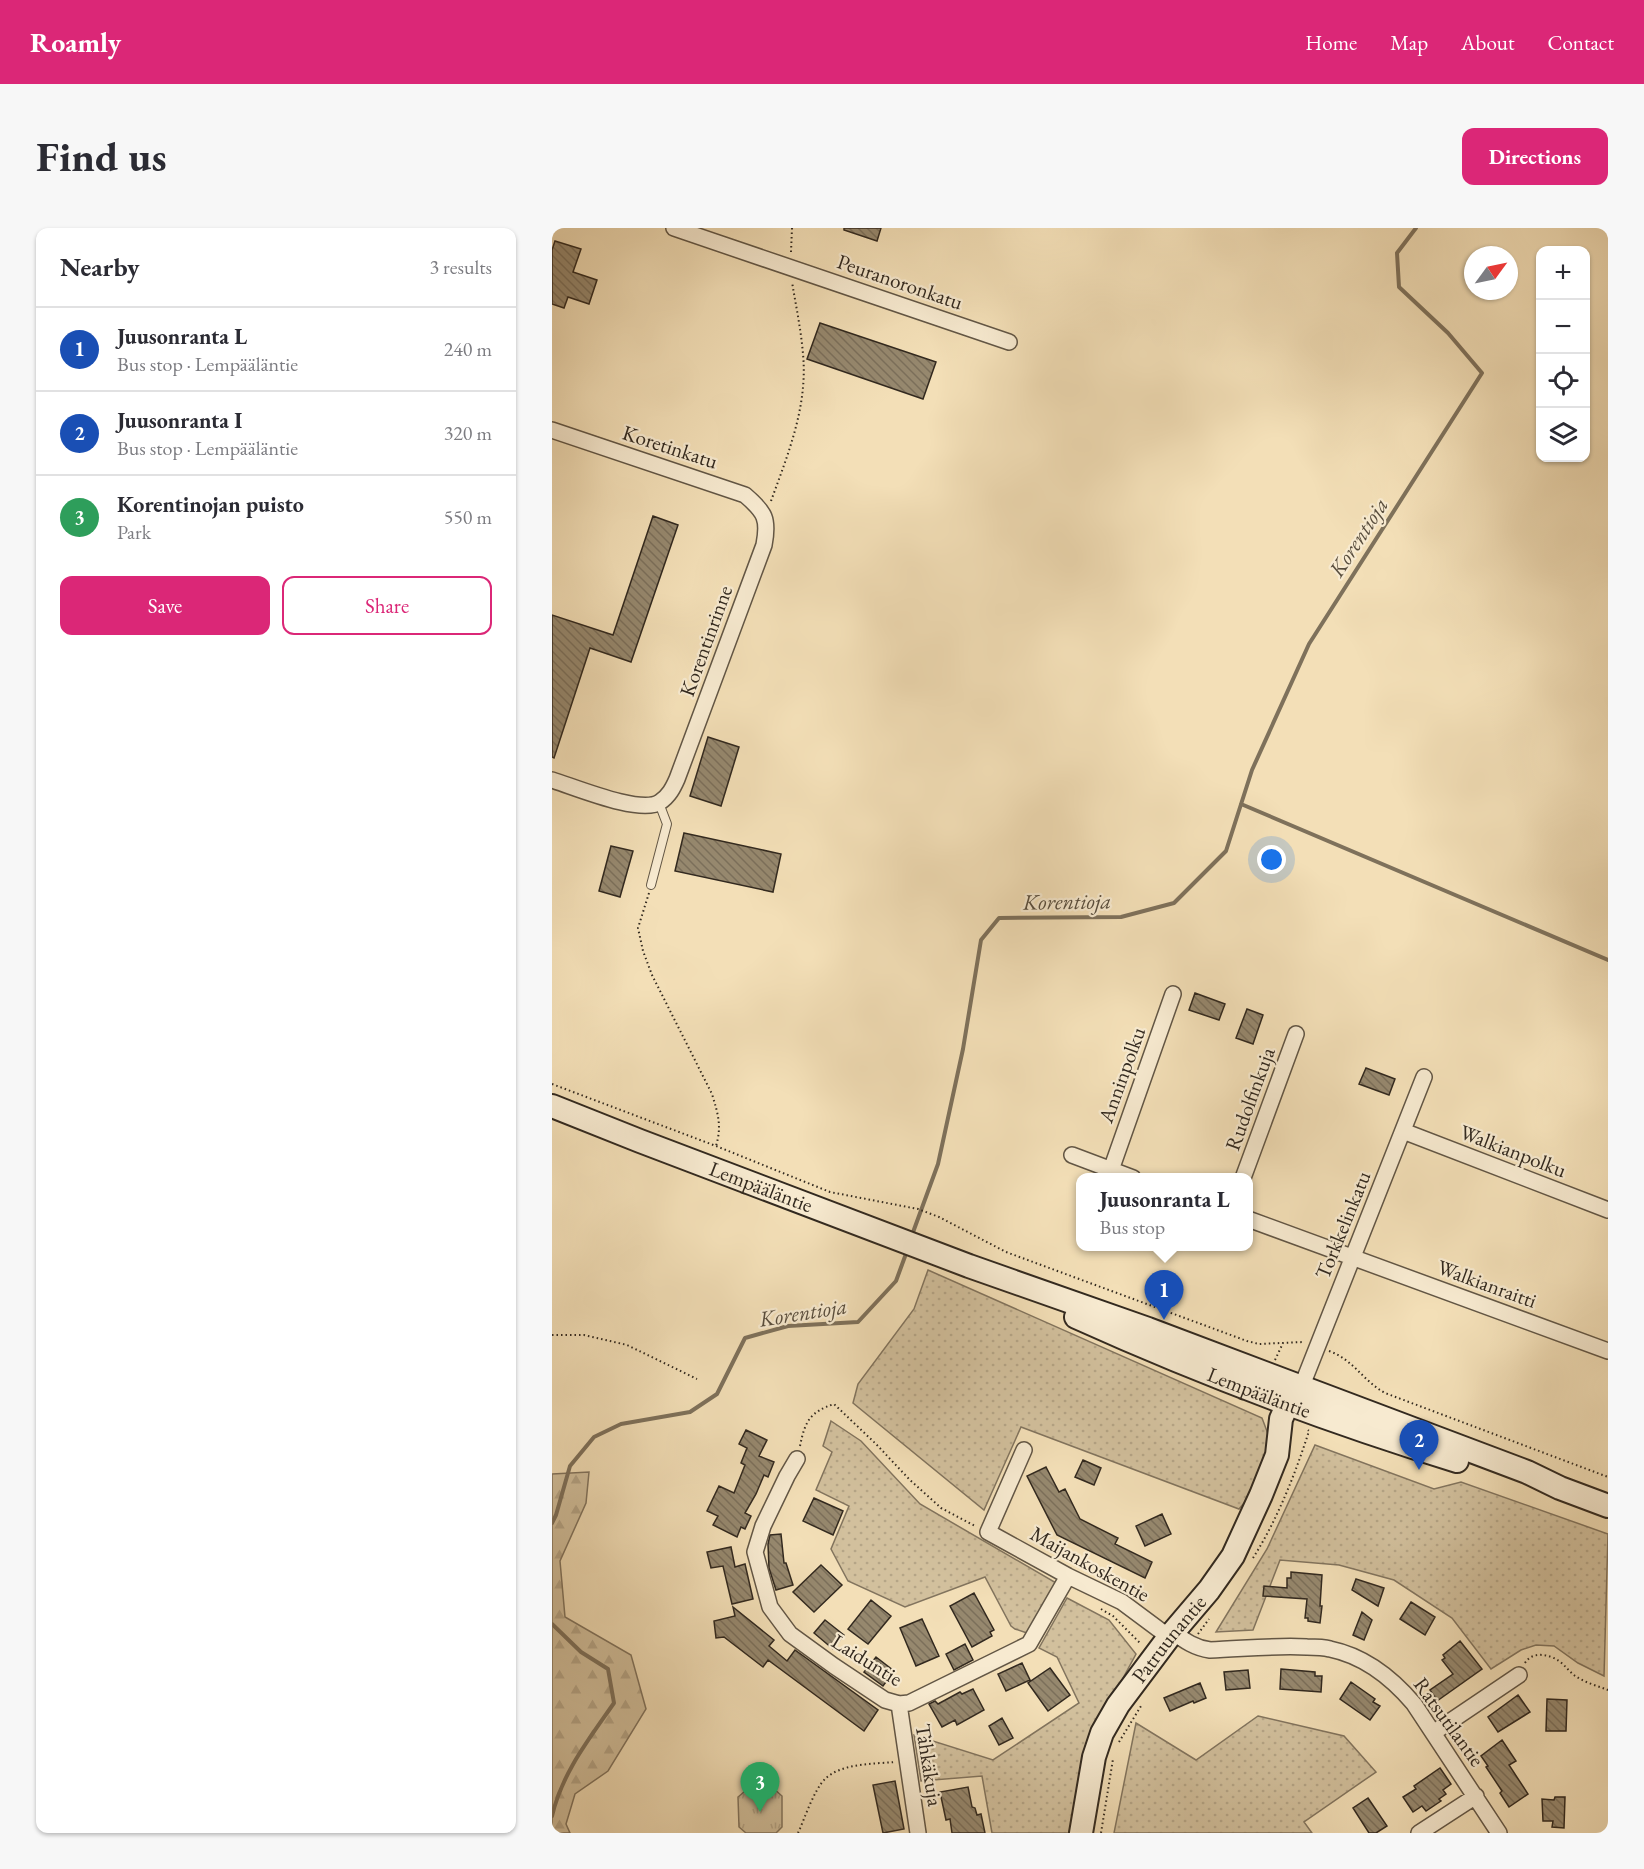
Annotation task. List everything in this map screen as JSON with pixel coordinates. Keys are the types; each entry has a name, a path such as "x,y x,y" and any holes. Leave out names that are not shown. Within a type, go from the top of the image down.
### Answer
{"main road":[{"name":"Lempääläntie","path":"552,1106 969,1266 1148,1329 1298,1400 1470,1465 1524,1482 1560,1488 1608,1506"},
{"name":"Patruunantie","path":"1081,1833 1094,1757 1102,1733 1118,1705 1233,1556 1262,1495 1277,1455 1299,1426 1298,1400"}],"street":[{"name":"Peuranoronkatu","path":"674,228 1009,342"},
{"name":"Koretinkatu","path":"552,430 745,495 758,505 765,516"},
{"name":"Korentinrinne","path":"659,803 669,793 677,779 764,545 767,531 765,516"},
{"path":"552,780 625,803 644,806 659,803"},
{"name":"Anninpolku","path":"1111,1170 1173,994"},
{"name":"Rudolfinkuja","path":"1245,1173 1296,1034"},
{"name":"Torkkelinkatu","path":"1298,1400 1316,1347 1424,1077"},
{"name":"Walkianpolku","path":"1403,1131 1608,1210"},
{"path":"1072,1155 1119,1173"},
{"name":"Walkianraitti","path":"1253,1222 1608,1351"},
{"path":"988,1532 1024,1450"},
{"name":"Laiduntie","path":"797,1459 763,1526 755,1552 771,1607 790,1634 885,1700 899,1704 909,1703 1029,1644 1068,1576"},
{"name":"Maijankoskentie","path":"988,1532 1068,1576 1122,1602 1171,1634"},
{"name":"Ratsutilantie","path":"1171,1634 1199,1649 1210,1650 1295,1646 1329,1648 1353,1656 1375,1668 1398,1686 1414,1704 1499,1833"},
{"path":"1433,1732 1519,1676"},
{"name":"Tähkäkuja","path":"899,1704 918,1833"},
{"path":"1419,1833 1476,1796"}],"lane":[{"path":"651,885 667,824 659,803"}],"path":[{"path":"765,516 796,430 803,393 804,355 790,267 792,228"},
{"path":"651,885 638,928 643,951 652,975 712,1094 719,1115 720,1132 716,1146"},
{"path":"552,1083 830,1192 918,1209 1006,1252 1247,1341 1259,1344 1304,1342 1336,1354 1351,1363 1369,1382 1385,1393 1608,1477"},
{"path":"552,1335 584,1335 627,1345 698,1379"},
{"path":"797,1459 804,1427 818,1410 834,1404 941,1508 988,1532"},
{"path":"1093,1604 1113,1616 1154,1657"},
{"path":"1519,1676 1528,1659 1538,1655 1550,1656 1576,1677 1608,1690"},
{"path":"798,1833 825,1778 837,1771 852,1767 907,1760"}],"green space":[{"path":"928,1270 1262,1418 1271,1442 1255,1490 1239,1509 1021,1427 984,1510 853,1403 858,1384 914,1309"},
{"path":"831,1421 861,1441 920,1504 1058,1584 1030,1634 1011,1626 985,1577 905,1607 848,1581 831,1549 849,1506 816,1490 832,1452 823,1446"},
{"path":"1315,1445 1434,1489 1461,1482 1608,1534 1604,1676 1578,1663 1554,1646 1536,1645 1521,1650 1491,1669 1452,1618 1394,1580 1339,1565 1280,1560 1253,1630 1216,1632 1267,1549"},
{"path":"589,1472 586,1503 560,1561 565,1617 631,1655 646,1709 608,1771 575,1794 566,1824 570,1833 552,1833 552,1474"},
{"path":"1067,1598 1109,1620 1136,1654 1090,1739 1069,1833 992,1833 982,1776 921,1781 914,1735 993,1760 1079,1703 1057,1657 1039,1648"},
{"path":"1258,1716 1344,1736 1376,1772 1304,1822 1312,1833 1114,1833 1136,1723 1196,1760"},
{"path":"750,1787 774,1789 782,1796 782,1827 776,1833 746,1833 739,1827 738,1797"}],"building":[{"path":"844,228 881,228 877,241 844,230"},
{"path":"555,241 581,249 573,272 597,280 589,304 568,297 564,308 552,304 552,250"},
{"path":"820,323 936,362 923,399 807,359"},
{"path":"653,516 678,525 631,662 590,648 554,758 552,757 552,615 613,635"},
{"path":"708,737 739,747 721,806 690,796"},
{"path":"684,833 781,854 773,892 675,871"},
{"path":"611,846 633,851 620,897 599,891"},
{"path":"1195,993 1225,1004 1219,1020 1189,1010"},
{"path":"1247,1009 1263,1015 1253,1044 1236,1038"},
{"path":"1366,1068 1395,1079 1389,1095 1359,1084"},
{"path":"746,1430 767,1440 759,1456 774,1462 768,1477 764,1475 745,1513 751,1516 745,1529 741,1527 737,1537 713,1525 718,1516 707,1511 719,1486 734,1493 745,1465 741,1463 747,1448 739,1444"},
{"path":"1083,1460 1101,1468 1094,1485 1075,1477"},
{"path":"1046,1467 1059,1492 1065,1489 1080,1519 1118,1538 1115,1544 1152,1562 1145,1578 1057,1535 1027,1476"},
{"path":"814,1498 843,1511 833,1535 803,1521"},
{"path":"1162,1514 1171,1534 1145,1546 1136,1526"},
{"path":"781,1534 784,1563 786,1563 793,1585 776,1590 769,1568 768,1544 770,1535"},
{"path":"731,1547 735,1567 745,1564 753,1599 732,1604 723,1566 711,1568 707,1552"},
{"path":"821,1565 842,1585 814,1612 793,1592"},
{"path":"1291,1572 1322,1575 1320,1623 1308,1621 1308,1618 1305,1618 1307,1599 1263,1596 1264,1586 1287,1588 1287,1578 1291,1578"},
{"path":"1356,1579 1384,1588 1378,1606 1352,1590"},
{"path":"974,1593 994,1630 990,1632 992,1636 972,1647 950,1606"},
{"path":"871,1600 891,1616 868,1644 848,1629"},
{"path":"1411,1602 1435,1617 1425,1635 1400,1619"},
{"path":"733,1607 774,1640 769,1646 787,1661 795,1650 878,1710 864,1731 768,1660 763,1667 724,1637 716,1638 714,1621 735,1616"},
{"path":"1362,1612 1372,1620 1364,1640 1353,1635"},
{"path":"922,1619 939,1656 916,1666 900,1628"},
{"path":"825,1620 844,1635 833,1649 814,1633"},
{"path":"1460,1641 1482,1669 1437,1701 1430,1690 1453,1674 1442,1660 1445,1658 1443,1655"},
{"path":"965,1644 973,1660 954,1670 946,1654"},
{"path":"876,1657 894,1671 883,1686 864,1672"},
{"path":"1022,1663 1030,1680 1006,1691 998,1674"},
{"path":"1050,1668 1070,1695 1048,1711 1028,1683"},
{"path":"1281,1669 1315,1672 1315,1676 1322,1676 1321,1692 1280,1689"},
{"path":"1248,1670 1250,1688 1226,1690 1224,1672"},
{"path":"1351,1682 1375,1699 1373,1702 1380,1706 1370,1720 1340,1699"},
{"path":"1200,1683 1206,1698 1170,1711 1164,1698"},
{"path":"973,1689 984,1710 957,1725 955,1720 942,1727 929,1704 935,1701 938,1704 960,1692 962,1694"},
{"path":"1518,1695 1530,1712 1498,1732 1488,1717"},
{"path":"1547,1699 1567,1700 1566,1731 1546,1731"},
{"path":"1002,1718 1013,1738 999,1745 989,1726"},
{"path":"1502,1740 1516,1761 1509,1765 1528,1794 1509,1807 1481,1756"},
{"path":"1440,1768 1451,1784 1443,1790 1446,1794 1439,1799 1441,1801 1426,1811 1422,1806 1413,1812 1403,1797 1416,1789 1414,1786"},
{"path":"895,1781 904,1829 883,1833 873,1785"},
{"path":"968,1787 972,1807 975,1808 977,1815 981,1814 985,1833 952,1833 950,1819 946,1820 940,1792"},
{"path":"1555,1797 1565,1797 1564,1828 1552,1827 1553,1821 1543,1821 1542,1799 1554,1800"},
{"path":"1368,1798 1387,1826 1376,1833 1369,1833 1353,1808"}],"waterway":[{"name":"Korentioja","path":"912,1235 938,1164 963,1049 981,940 999,918 1121,917 1174,903 1226,851 1252,770 1309,644 1482,373 1448,333 1399,287 1397,253 1416,228"},
{"path":"1241,804 1608,960"},
{"name":"Korentioja","path":"552,1523 570,1466 594,1437 621,1424 690,1412 717,1394 745,1338 788,1326 858,1322 896,1281 907,1251"},
{"name":"Korentioja","path":"552,1624 581,1652 608,1669 614,1703 569,1771 552,1816"}],"place":[{"name":"Juusonranta L","path":"1164,1320"},
{"name":"Juusonranta I","path":"1419,1470"},
{"name":"Korentinojan puisto","path":"760,1812"}]}
